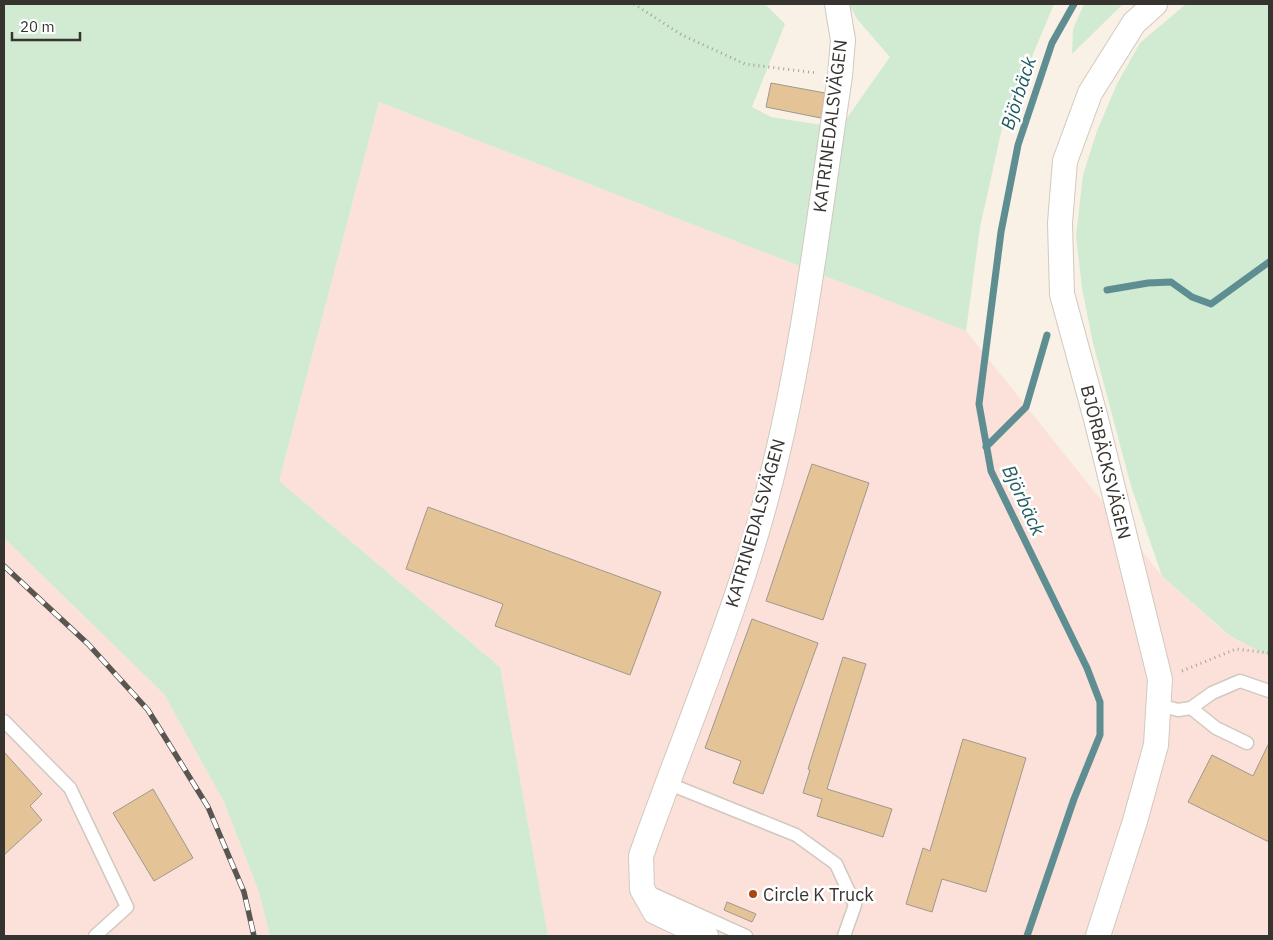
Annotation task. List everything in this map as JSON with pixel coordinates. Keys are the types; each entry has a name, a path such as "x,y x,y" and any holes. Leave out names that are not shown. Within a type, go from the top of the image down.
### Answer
{"street":[{"name":"KATRINEDALSVÄGEN","path":"706,936 655,912 642,889 641,856 738,588 773,473 800,341 840,76 843,40 837,4"},
{"name":"BJÖRBÄCKSVÄGEN","path":"1098,936 1136,821 1156,745 1160,679 1098,428 1062,294 1060,223 1065,161 1090,94 1134,23 1155,4"}],"lane":[{"path":"1159,705 1178,710 1191,708 1212,693 1240,681 1269,690"},
{"path":"1191,708 1216,728 1247,743"},
{"path":"4,721 70,788 127,907 95,936"},
{"path":"668,783 796,835 836,864 855,905 844,936"},
{"path":"642,889 746,936"}],"path":[{"path":"634,4 682,35 745,64 840,76"},
{"path":"1160,679 1236,649 1269,653"}],"shaded area":[{"path":"379,102 966,331 1162,576 1229,636 1269,656 1269,936 548,936 500,667 279,481"},
{"path":"4,538 164,694 224,802 259,892 270,936 4,936"}],"green space":[{"path":"4,4 765,4 785,24 752,107 771,117 840,128 890,57 857,19 849,4 1054,4 1002,128 980,227 966,331 379,102 279,481 500,667 548,936 270,936 259,892 224,802 164,694 4,538"},
{"path":"1084,4 1123,4 1072,54 1073,29"},
{"path":"1186,4 1269,4 1269,656 1230,636 1162,576 1131,486 1093,343 1082,288 1076,236 1083,175 1097,131 1117,84 1140,43"}],"building":[{"path":"771,83 825,93 821,118 766,107"},
{"path":"812,464 869,483 823,620 766,601"},
{"path":"428,507 661,592 630,675 495,626 503,604 406,569"},
{"path":"752,619 818,643 763,794 733,783 741,761 705,748"},
{"path":"843,657 866,664 827,789 892,809 883,837 817,816 822,799 803,793 810,770 808,769"},
{"path":"963,739 1026,758 986,892 942,879 932,912 906,904 923,848 930,851"},
{"path":"1269,743 1269,842 1188,802 1212,755 1253,776"},
{"path":"4,752 42,794 30,806 42,820 4,855"},
{"path":"153,789 193,858 154,881 113,813"},
{"path":"727,902 756,914 752,922 724,910"}],"waterway":[{"name":"Björbäck","path":"1027,936 1074,799 1100,735 1100,702 1087,668 991,471 979,404 1001,232 1018,145 1052,43 1074,4"},
{"path":"1107,290 1148,283 1171,282 1192,297 1211,304 1269,262"},
{"path":"986,447 1026,407 1047,335"}],"railway":[{"path":"4,566 88,644 148,710 208,807 244,892 254,936"}],"place":[{"name":"Circle K Truck","path":"753,894"}]}
